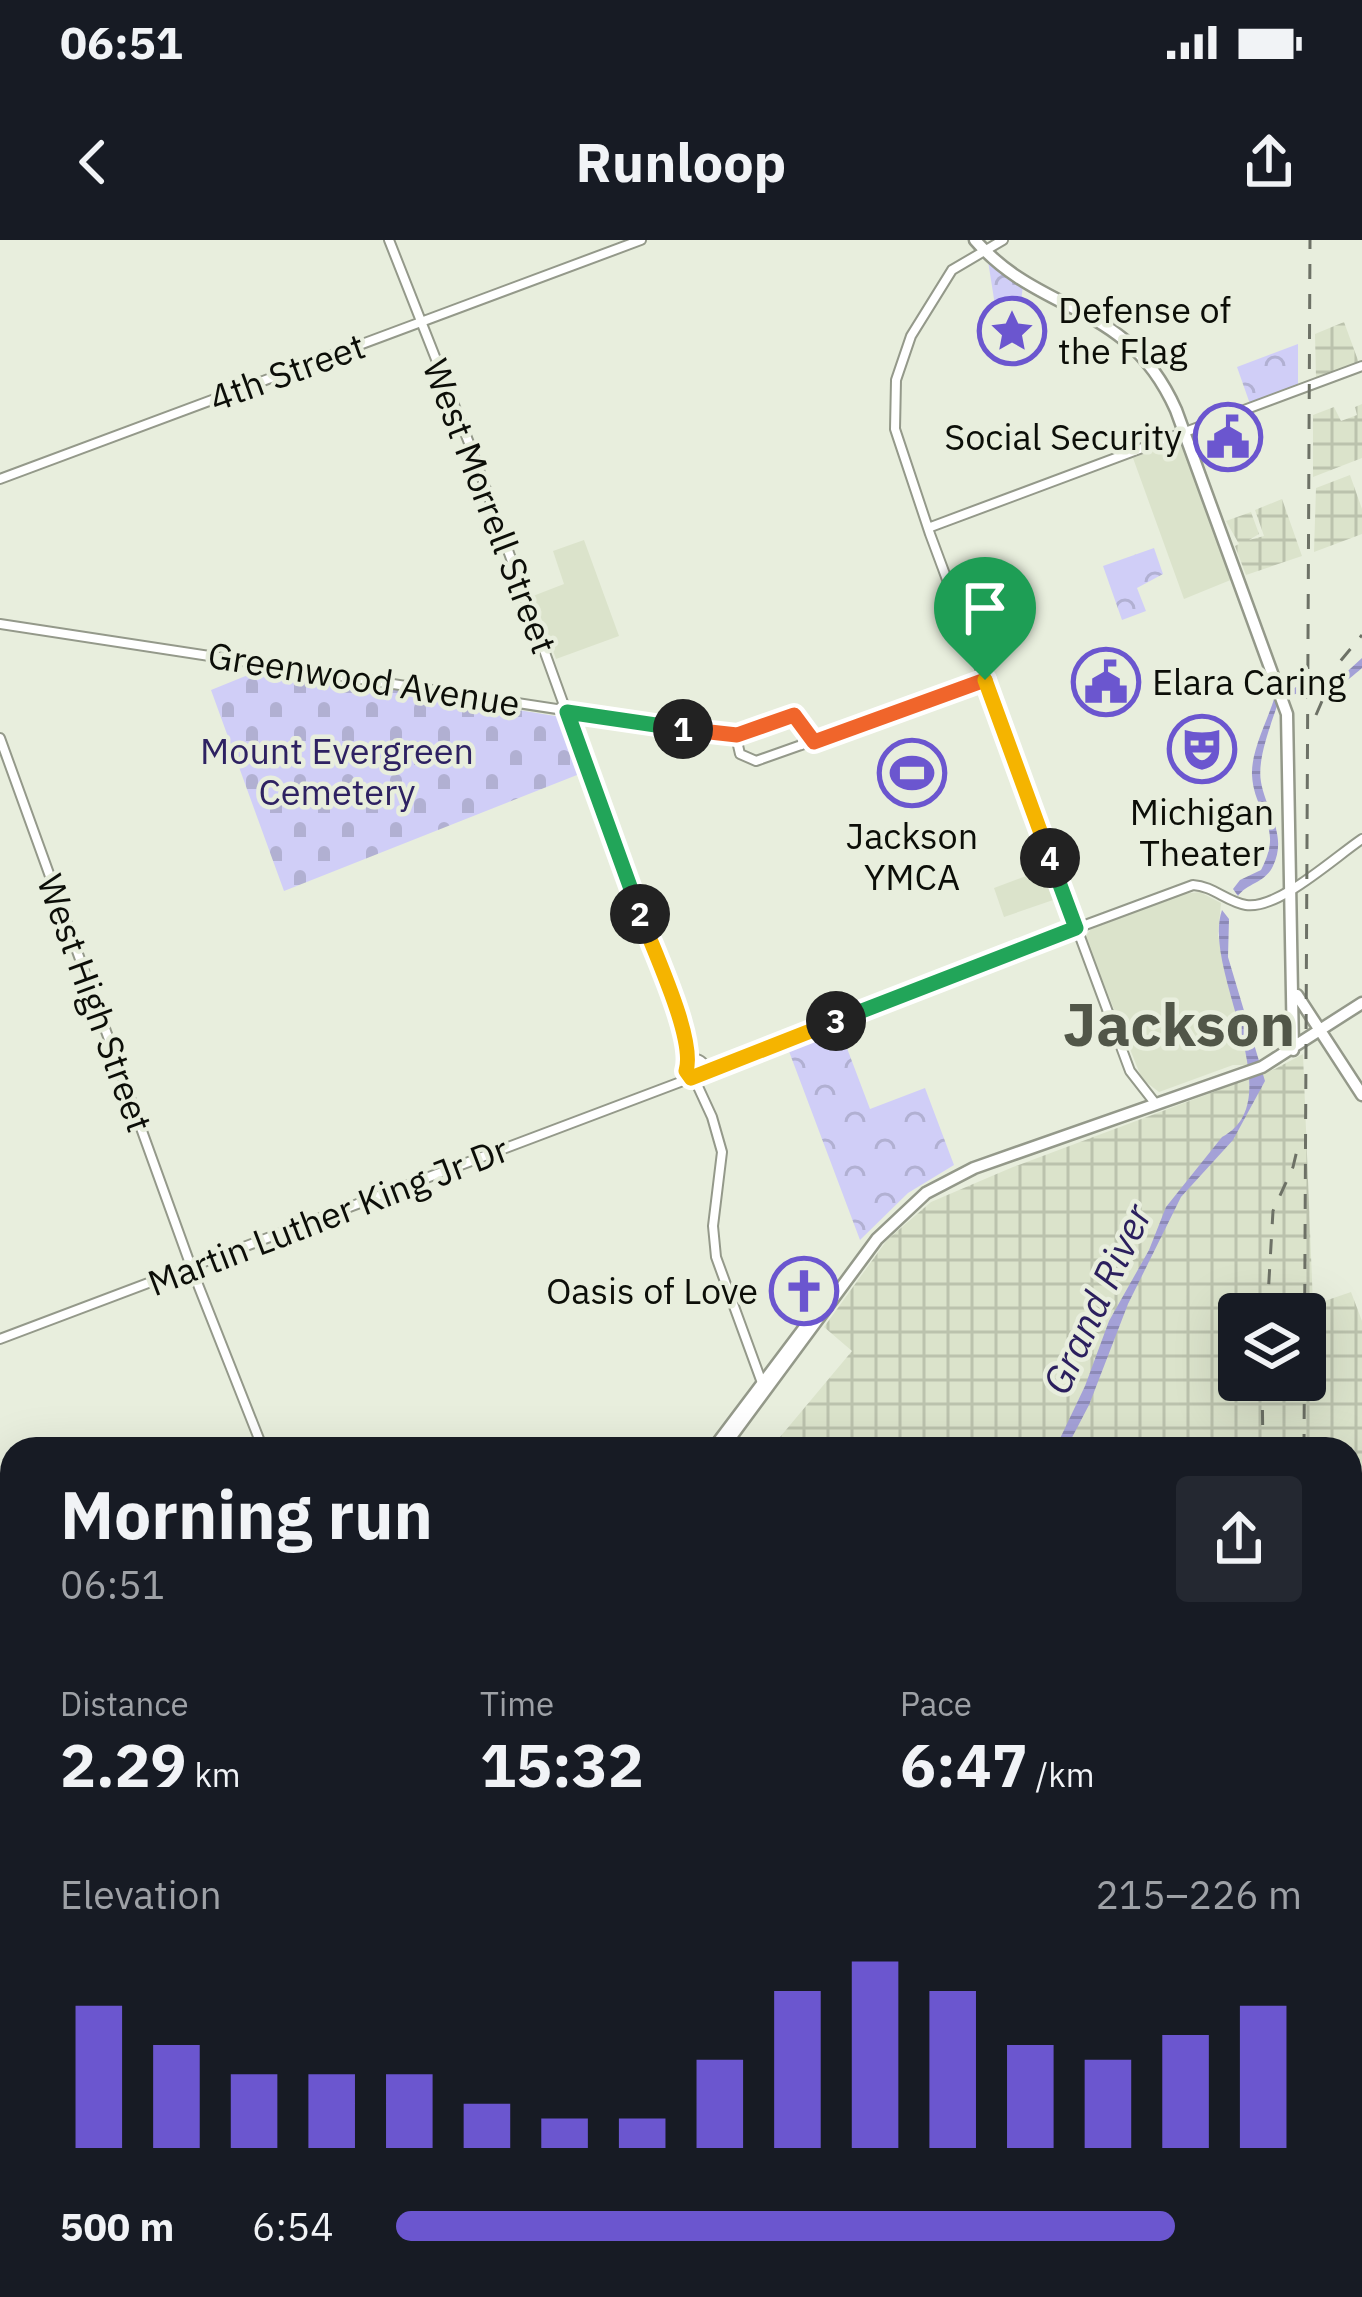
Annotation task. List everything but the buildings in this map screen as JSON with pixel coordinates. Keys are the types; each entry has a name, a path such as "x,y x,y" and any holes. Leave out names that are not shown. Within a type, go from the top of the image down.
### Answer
{"main road":[{"path":"980,245 1021,278 1099,319 1130,342 1162,381 1185,432 1285,706 1290,976 1295,992 1362,1095"},
{"path":"1293,1050 1295,992"},
{"path":"730,1437 896,1217 947,1180 1262,1067 1362,1003"},
{"path":"723,1437 764,1388"}],"street":[{"name":"West Morrell Street","path":"389,240 472,448 712,1117 723,1158 714,1251 764,1388"},
{"name":"4th Street","path":"0,479 641,240"},
{"path":"1003,240 980,245 940,286 900,361 894,404 897,437 1132,1075 1158,1105"},
{"path":"928,528 1362,366"},
{"name":"Greenwood Avenue","path":"0,624 727,735 792,715 800,719 810,738"},
{"path":"727,735 754,761 985,680"},
{"path":"738,750 742,734"},
{"name":"West High Street","path":"0,738 191,1267 258,1437"},
{"name":"Martin Luther King Jr Dr","path":"0,1339 1189,886 1209,887 1252,906 1270,902 1362,839"}],"shaded area":[{"path":"1344,322 1359,363 1316,378 1315,334"},
{"path":"1362,404 1362,458 1313,477 1313,415 1334,407 1341,421 1357,415 1355,407"},
{"path":"1185,438 1233,579 1184,599 1133,458"},
{"path":"1350,475 1362,509 1362,534 1314,552 1316,488"},
{"path":"1282,499 1302,556 1246,575 1235,546 1239,544 1226,521 1251,512 1259,534 1249,540 1264,536 1255,510"},
{"path":"584,540 619,636 556,659 533,596 564,584 553,551"},
{"path":"1362,658 1362,668 1340,685 1314,694 1295,694 1277,706 1260,773 1277,833 1277,855 1265,876 1238,896 1233,889 1261,870 1268,855 1269,831 1254,789 1252,766 1274,699 1298,686 1339,679"},
{"path":"1048,868 1059,898 1004,917 994,888"},
{"path":"1200,892 1221,903 1218,935 1249,1065 1233,1065 1159,1092 1142,1079 1085,937 1091,929 1182,894"},
{"name":"Grand River","path":"1222,910 1229,919 1228,957 1265,1081 1233,1140 1181,1197 1128,1304 1089,1405 1072,1437 1061,1437 1109,1321 1149,1250 1166,1207 1242,1119 1249,1094 1248,1065 1219,935"},
{"path":"1303,1054 1313,1293 1218,1293 1218,1401 1326,1401 1326,1301 1351,1292 1362,1321 1362,1437 780,1437 852,1351 824,1327 887,1240 931,1202"}],"green space":[{"path":"988,261 1023,285 1015,352 1008,349 997,318"},
{"path":"1298,344 1298,386 1250,404 1237,367"},
{"path":"1154,548 1163,574 1137,588 1146,611 1122,620 1103,566"},
{"name":"Mount Evergreen Cemetery","path":"253,666 561,717 582,773 284,891 211,690 248,675"},
{"path":"839,1027 870,1109 925,1088 954,1165 908,1193 860,1240 787,1046"}],"railway":[{"path":"1304,1437 1310,240"},
{"path":"1316,715 1338,664 1362,635"},
{"path":"1268,1293 1273,1211 1298,1146"},
{"path":"1262,1401 1263,1437"}],"place":[{"name":"Defense of the Flag","path":"1012,331"},
{"name":"Social Security","path":"1228,437"},
{"name":"Elara Caring","path":"1106,682"},
{"name":"Michigan Theater","path":"1202,749"},
{"name":"Jackson YMCA","path":"912,773"},
{"name":"Oasis of Love","path":"804,1291"}],"district":[{"name":"Jackson","path":"1179,1025"}],"route":[{"path":"985,680 1076,928 698,1078 688,1076 684,1036 567,712 733,735 794,715 814,742 985,680"}]}
